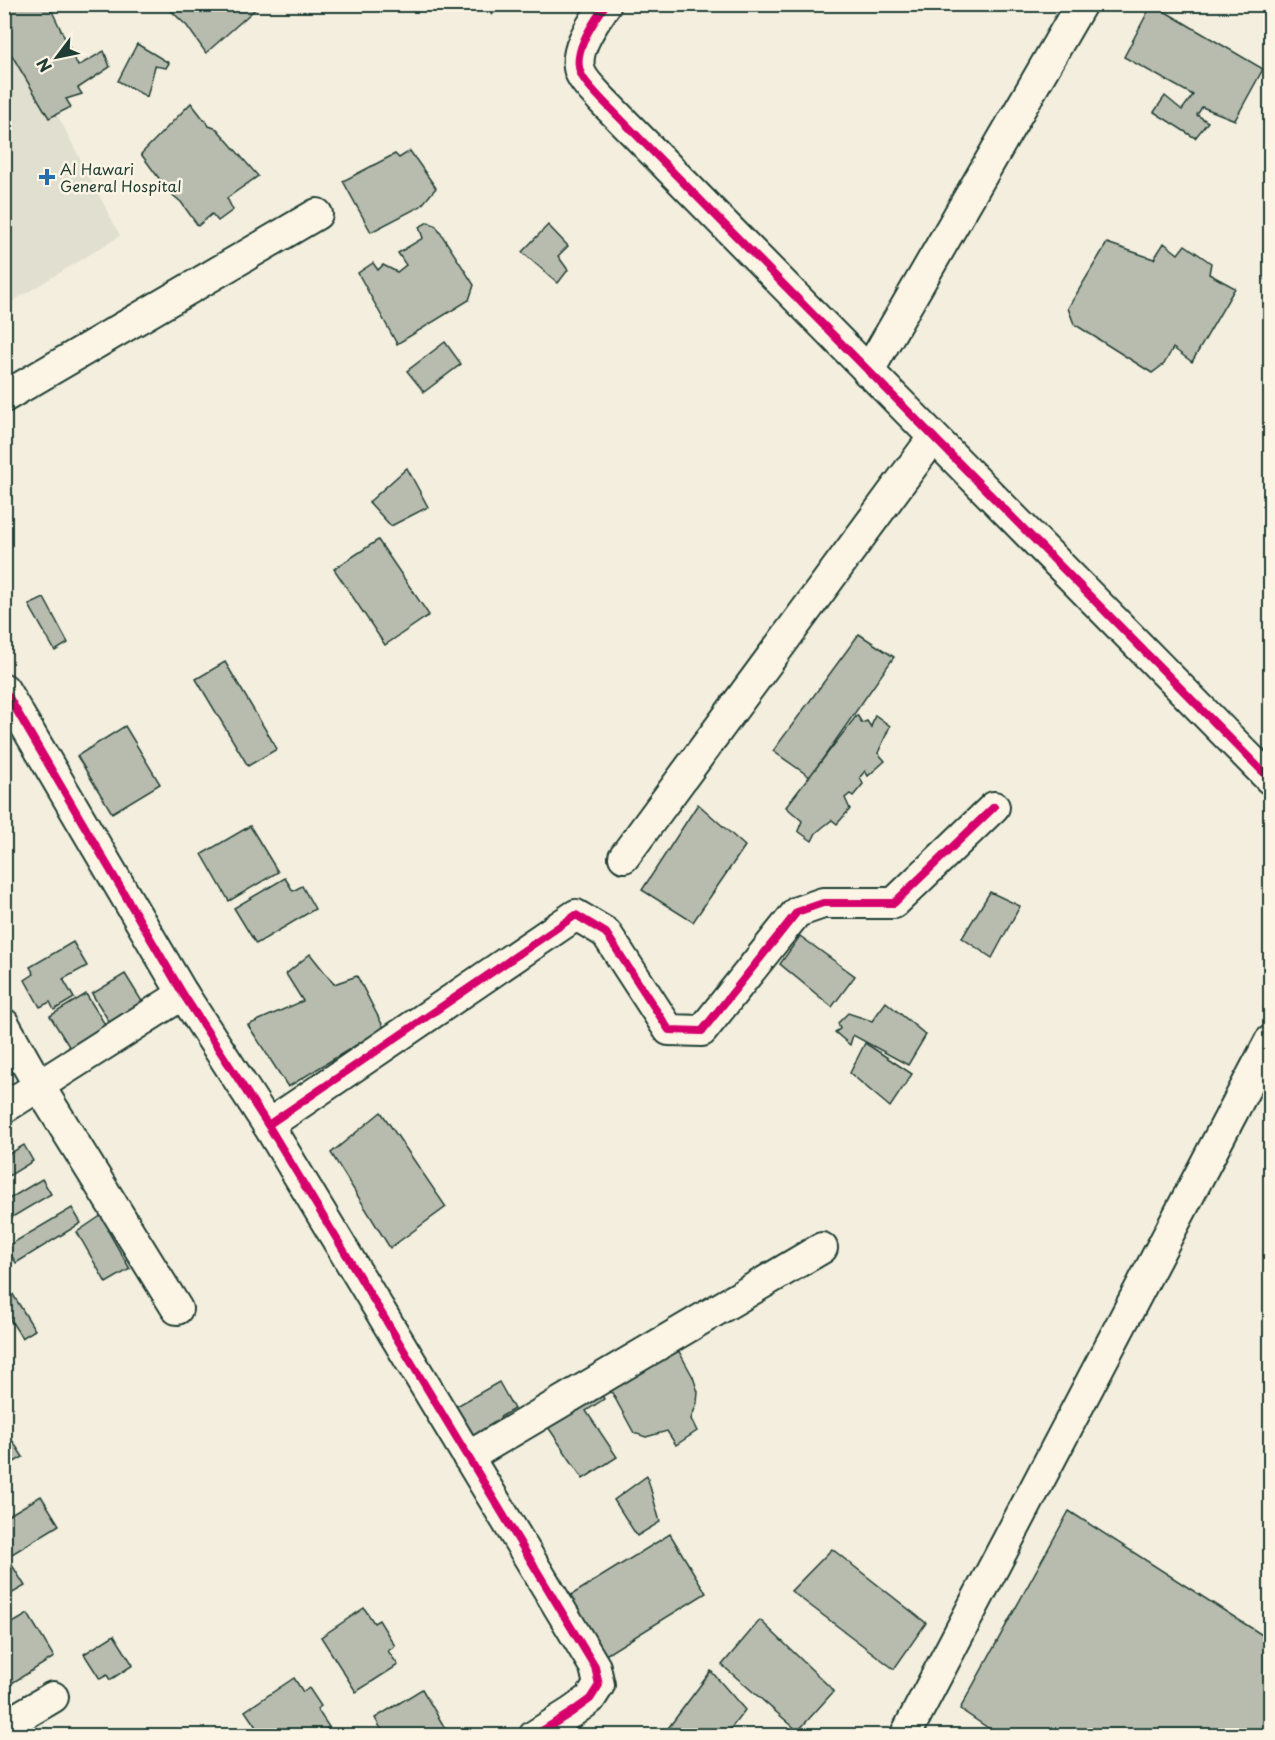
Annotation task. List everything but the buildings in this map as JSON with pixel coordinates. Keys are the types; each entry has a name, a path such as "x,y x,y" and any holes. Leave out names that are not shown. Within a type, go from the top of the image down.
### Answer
{"street":[{"path":"606,4 585,35 579,57 580,73 602,100 1270,779"},
{"path":"868,372 1081,4"},
{"path":"4,397 317,214"},
{"path":"624,856 933,438"},
{"path":"4,689 183,994 268,1125 595,1667 599,1685 590,1699 534,1736"},
{"path":"268,1125 576,915 606,933 669,1030 702,1031 797,912 823,903 894,903 994,807"},
{"path":"4,1108 183,994"},
{"path":"4,1024 39,1086 177,1309"},
{"path":"906,1735 1270,1041"},
{"path":"468,1457 822,1248"},
{"path":"4,1726 53,1697"}],"shaded area":[{"name":"Al Hawari General Hospital","path":"4,41 59,118 120,236 5,306"}],"cycle path":[{"path":"606,4 585,38 579,56 581,74 590,87 1270,779"},
{"path":"4,689 183,994 268,1125 595,1667 599,1685 590,1699 534,1736"},
{"path":"268,1125 576,915 606,933 669,1030 702,1031 797,912 823,903 894,903 994,807"}],"place":[{"name":"Al Hawari General Hospital","path":"47,177"}]}
